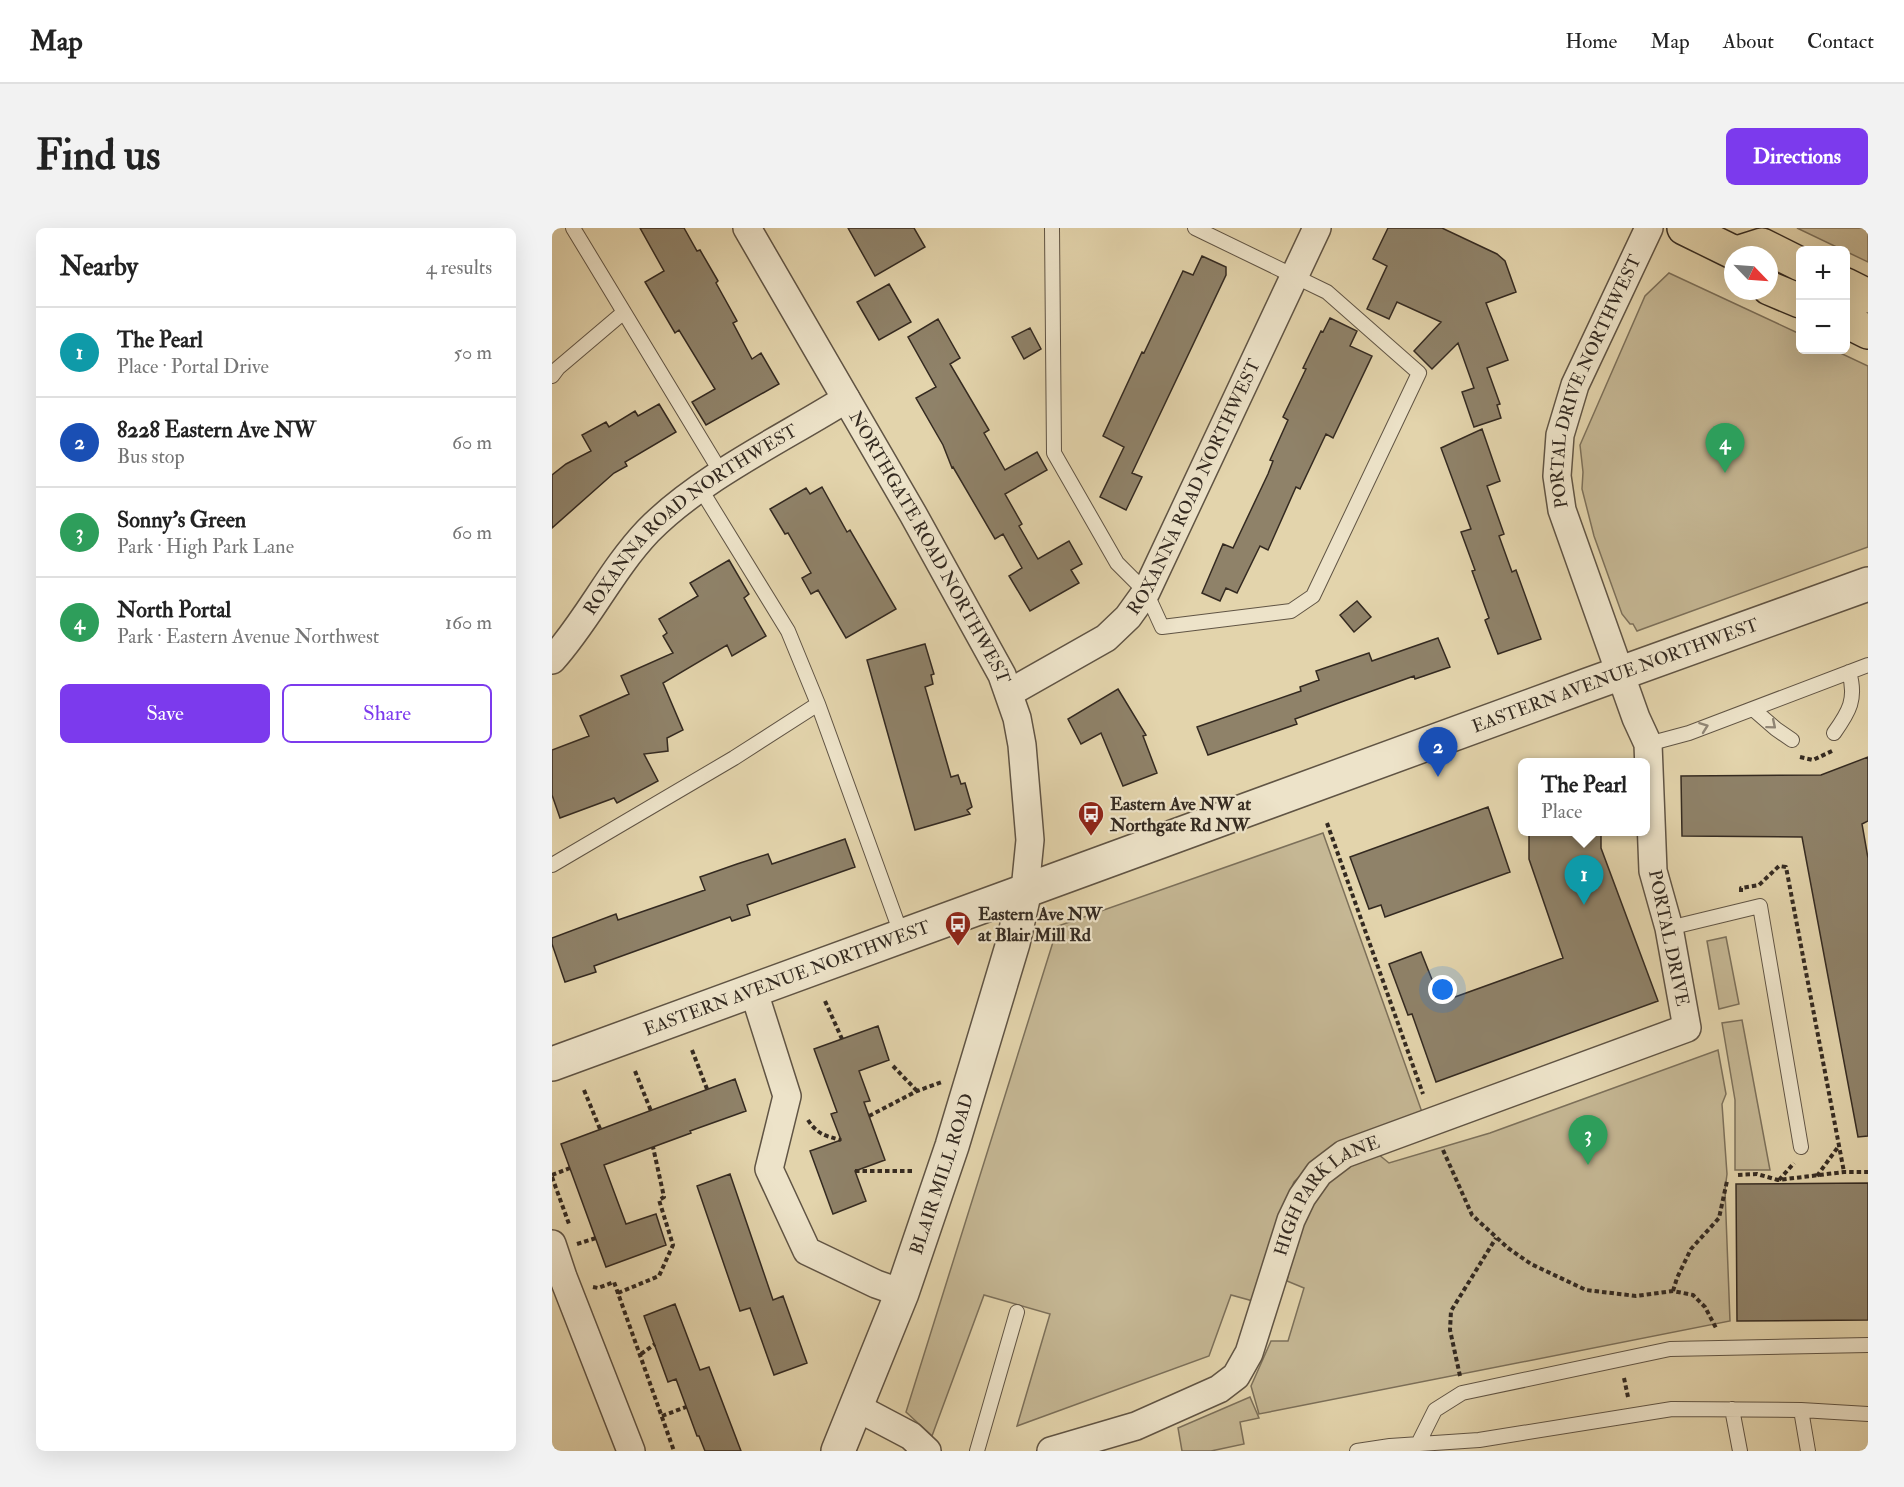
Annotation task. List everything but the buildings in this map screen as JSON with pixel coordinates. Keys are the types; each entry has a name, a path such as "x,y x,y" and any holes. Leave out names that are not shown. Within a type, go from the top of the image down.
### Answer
{"main road":[{"path":"1684,228 1724,247"},
{"path":"1778,253 1796,262"},
{"path":"1850,287 1868,296"},
{"path":"1778,292 1798,300"},
{"path":"1850,323 1868,332"}],"street":[{"name":"NORTHGATE ROAD NORTHWEST","path":"747,228 995,658 1009,693 1022,745 1030,840 1025,891"},
{"name":"ROXANNA ROAD NORTHWEST","path":"1009,693 1106,638 1128,617 1146,592 1317,228"},
{"name":"PORTAL DRIVE NORTHWEST","path":"1621,673 1562,510 1557,476 1560,435 1575,385 1650,228"},
{"name":"ROXANNA ROAD NORTHWEST","path":"552,660 641,539 666,514 711,481 846,399"},
{"name":"EASTERN AVENUE NORTHWEST","path":"552,1064 1868,584"},
{"name":"PORTAL DRIVE","path":"1621,673 1648,744 1649,758"},
{"name":"PORTAL DRIVE","path":"1650,795 1653,871 1670,928 1687,1028"},
{"name":"BLAIR MILL ROAD","path":"842,1450 856,1407 902,1293 956,1135 1013,943 1025,891"},
{"path":"754,992 787,1095 770,1169 807,1251 876,1284 902,1293"},
{"name":"HIGH PARK LANE","path":"1051,1451 1136,1426 1219,1389 1236,1376 1249,1353 1292,1220 1302,1197 1319,1173 1344,1154 1687,1028"},
{"path":"564,1244 563,1277 631,1451"},
{"path":"856,1407 911,1436 927,1451"}],"lane":[{"path":"573,228 624,312 788,632 818,704 902,936"},
{"path":"1052,228 1054,453 1117,563 1146,592 1162,627 1291,611 1313,596 1419,373 1327,292 1195,228"},
{"path":"552,376 558,368 624,312"},
{"path":"1648,744 1689,732 1868,665"},
{"path":"1834,733 1850,710 1853,686 1849,672"},
{"path":"552,865 734,758 818,704"},
{"path":"1753,709 1792,740"},
{"path":"1670,928 1760,906 1800,1153"},
{"path":"977,1451 1017,1312"},
{"path":"1418,1444 1435,1410 1462,1393 1670,1349 1868,1345"},
{"path":"1357,1451 1479,1440 1672,1409 1801,1410 1868,1414"},
{"path":"1732,1409 1740,1451"},
{"path":"1801,1410 1808,1451"}],"path":[{"path":"1792,755 1813,760 1833,750"},
{"path":"1327,823 1423,1094"},
{"path":"825,1001 842,1040"},
{"path":"692,1050 707,1089"},
{"path":"892,1066 917,1091"},
{"path":"635,1071 651,1111"},
{"path":"869,1116 917,1091 942,1082"},
{"path":"584,1089 600,1129"},
{"path":"804,1115 814,1130 822,1135 841,1140"},
{"path":"618,1293 659,1276 674,1245 659,1200 664,1197 653,1147"},
{"path":"1816,1176 1838,1147"},
{"path":"1443,1150 1472,1215 1496,1238 1531,1264 1586,1290 1636,1296 1673,1291 1693,1295 1705,1307 1716,1328"},
{"path":"1778,1180 1800,1153"},
{"path":"570,1168 552,1176 564,1244 580,1255"},
{"path":"855,1171 914,1171"},
{"path":"1738,1175 1757,1174 1778,1180 1844,1172 1868,1172"},
{"path":"1673,1291 1691,1249 1719,1218 1727,1181"},
{"path":"564,1244 596,1238"},
{"path":"1461,1379 1450,1330 1451,1311 1496,1238"},
{"path":"592,1286 598,1288 614,1282 674,1451"},
{"path":"640,1354 655,1344"},
{"path":"1624,1377 1628,1400"},
{"path":"662,1416 686,1407"}],"shaded area":[{"path":"1797,228 1868,228 1868,262 1850,253 1850,246 1835,246"},
{"path":"1669,273 1796,332 1796,354 1842,354 1868,366 1868,547 1637,631 1633,624 1630,624 1622,614 1594,536 1582,489 1580,445 1645,296"},
{"path":"1323,833 1423,1115 1323,1154 1294,1182 1284,1205 1253,1301 1231,1295 1209,1356 1017,1426 1050,1314 984,1295 932,1436 906,1412 1058,926"},
{"path":"1726,937 1739,1004 1719,1009 1707,941"},
{"path":"1742,1020 1770,1170 1735,1170 1735,1100 1722,1023"},
{"path":"1718,1050 1726,1094 1722,1104 1727,1174 1725,1190 1730,1321 1259,1414 1251,1386 1271,1341 1288,1341 1304,1288 1287,1281 1300,1230 1315,1198 1337,1173 1351,1163 1378,1154 1389,1163 1490,1133"},
{"path":"1250,1397 1259,1418 1240,1422 1244,1444 1211,1451 1182,1451 1178,1428"}],"place":[{"name":"North Portal","path":"1725,473"},
{"name":"8228 Eastern Ave NW","path":"1438,777"},
{"name":"Eastern Ave NW at Northgate Rd NW","path":"1091,837"},
{"name":"The Pearl","path":"1584,905"},
{"name":"Eastern Ave NW at Blair Mill Rd","path":"958,947"},
{"name":"Sonny's Green","path":"1588,1165"}]}
